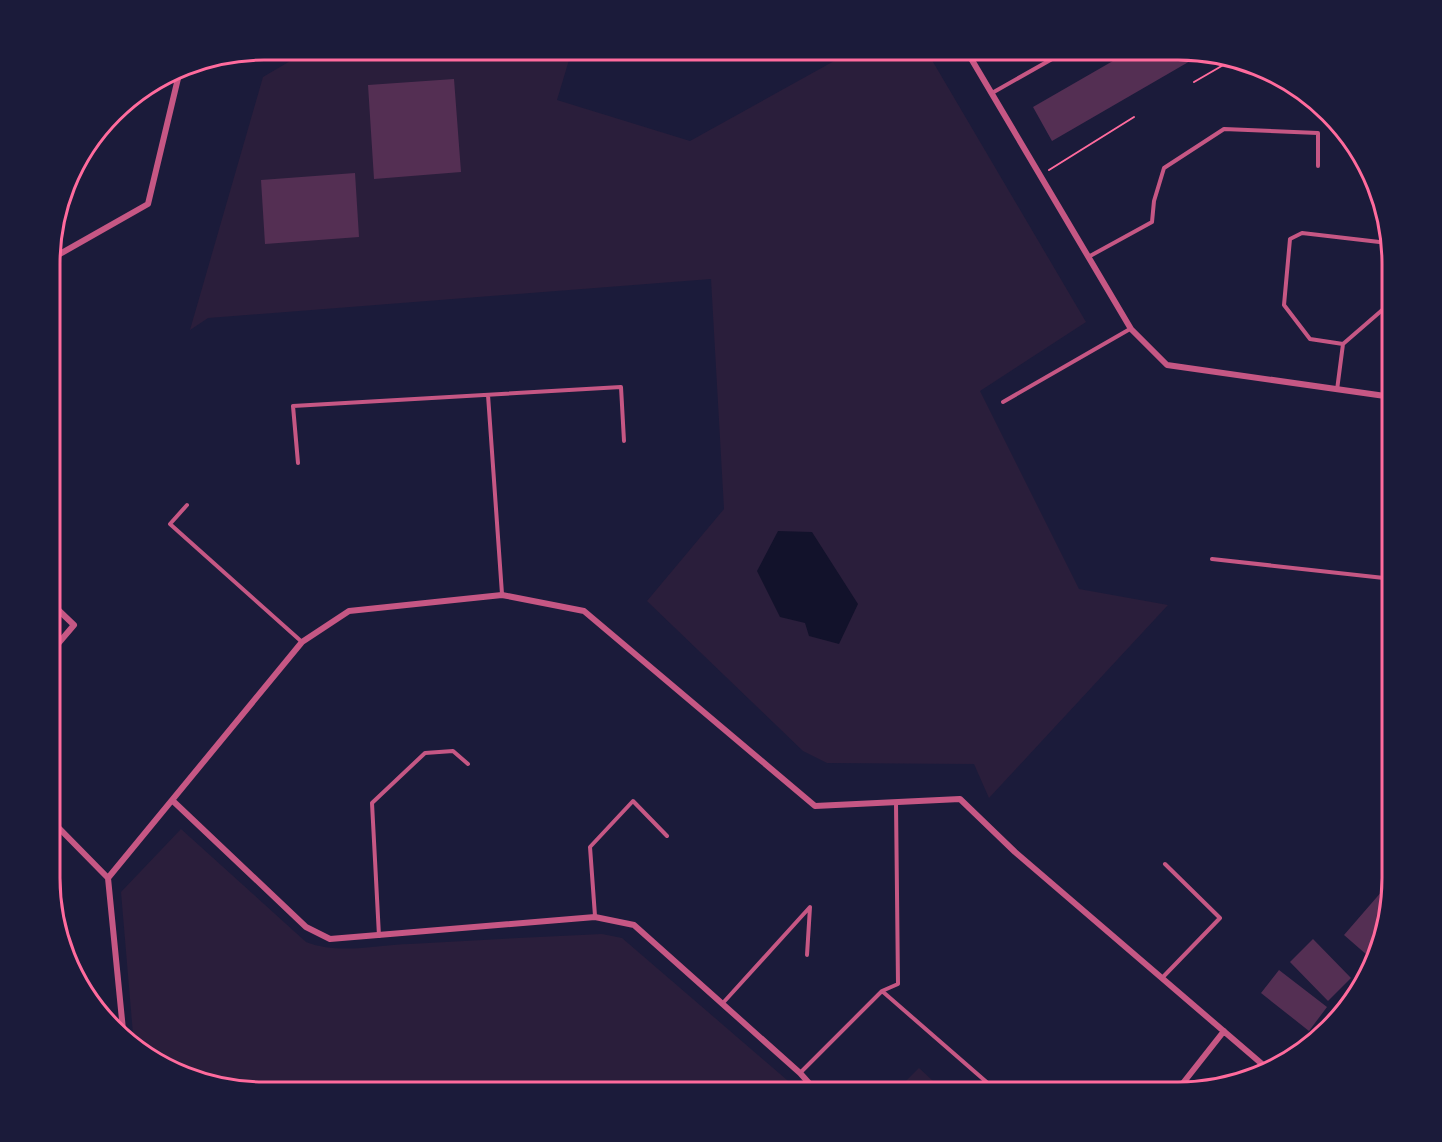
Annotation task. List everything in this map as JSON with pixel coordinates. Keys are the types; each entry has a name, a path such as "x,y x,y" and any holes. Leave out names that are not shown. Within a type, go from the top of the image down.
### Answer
{"street":[{"path":"972,60 1090,256 1131,329 1167,365 1382,396"},
{"path":"61,253 148,204 178,80"},
{"path":"108,878 302,642 349,611 502,595 584,611 814,806 960,799 1015,852 1261,1063"},
{"path":"60,612 74,625 60,641"},
{"path":"172,801 306,927 330,939 595,917 634,925 808,1082"},
{"path":"60,829 108,878 122,1024"},
{"path":"1184,1082 1224,1031"}],"lane":[{"path":"992,93 1050,60"},
{"path":"1090,256 1152,222 1154,201 1164,168 1224,129 1318,133 1318,166"},
{"path":"1343,344 1310,339 1284,305 1290,239 1302,233 1381,244"},
{"path":"1337,391 1343,344 1382,310"},
{"path":"1003,402 1131,329"},
{"path":"298,463 293,406 621,387 624,441"},
{"path":"488,395 502,595"},
{"path":"187,505 170,524 302,642"},
{"path":"1212,559 1382,578"},
{"path":"380,936 372,803 425,753 453,751 468,764"},
{"path":"595,917 591,847 633,801 667,836"},
{"path":"800,1073 882,991 898,984 896,802"},
{"path":"1163,977 1220,918 1165,864"},
{"path":"722,1005 810,907 807,955"},
{"path":"882,991 987,1082"}],"path":[{"path":"1194,82 1223,65"},
{"path":"1041,174 1134,117"}],"shaded area":[{"path":"292,60 569,60 557,100 690,141 836,60 932,60 1086,322 980,391 1079,589 1168,605 989,798 974,764 827,763 803,751 647,601 724,509 711,279 208,318 190,330 263,77"},
{"path":"778,531 812,532 858,604 839,644 809,636 805,623 780,617 757,571"},
{"path":"181,829 306,942 319,946 344,949 602,934 622,938 789,1082 251,1082 211,1075 162,1055 133,1033 121,892"},
{"path":"919,1068 934,1082 905,1082"}],"building":[{"path":"1115,60 1192,60 1052,141 1033,107"},
{"path":"454,79 461,172 374,179 368,85"},
{"path":"355,173 359,237 265,244 261,180"},
{"path":"1382,891 1375,931 1367,955 1344,935"},
{"path":"1313,939 1351,978 1328,1001 1290,962"},
{"path":"1279,970 1327,1007 1309,1031 1261,993"}]}
